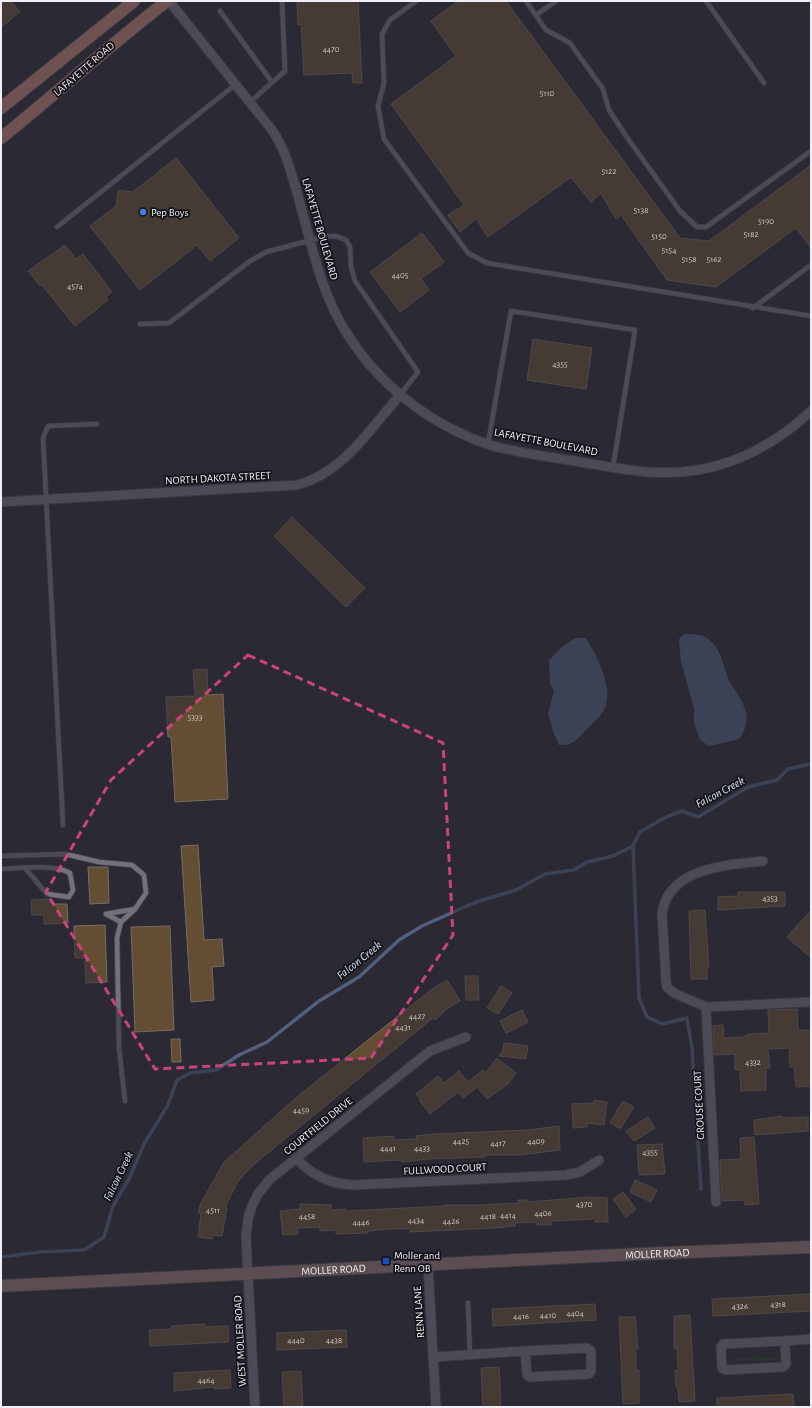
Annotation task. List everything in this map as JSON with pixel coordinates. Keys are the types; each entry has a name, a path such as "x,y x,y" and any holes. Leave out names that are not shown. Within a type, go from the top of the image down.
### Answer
{"main road":[{"name":"LAFAYETTE ROAD","path":"1,108 134,1"},
{"name":"LAFAYETTE ROAD","path":"1,138 52,97 61,87 112,45 168,1"}],"street":[{"name":"LAFAYETTE BOULEVARD","path":"168,1 236,84 272,130 280,143 289,164 325,291 346,332 361,355 400,395 439,422 488,444 525,453 613,467 664,473 694,471 718,466 736,460 768,445 799,423 811,411"},
{"name":"NORTH DAKOTA STREET","path":"1,502 282,487 307,482 325,474 342,462 400,395"},
{"path":"763,861 708,868 681,883 664,903 662,913 666,984 674,993 706,1007 811,1002"},
{"name":"GROUSE COURT","path":"706,1007 716,1202"},
{"name":"COURTFIELD DRIVE","path":"248,1274 247,1227 252,1206 258,1194 269,1180 430,1051 466,1037"},
{"name":"FULLWOOD COURT","path":"296,1158 308,1170 325,1180 353,1185 566,1175 580,1172 599,1160"},
{"name":"MOLLER ROAD","path":"1,1286 811,1247"},
{"name":"RENN LANE","path":"428,1265 436,1407"},
{"name":"WEST MOLLER ROAD","path":"248,1274 255,1407"},
{"path":"785,1341 786,1364 783,1367 726,1370 722,1368 721,1347 723,1344 811,1339"},
{"path":"433,1357 525,1351 588,1348 591,1351 592,1371 589,1374 529,1377 527,1376 525,1351"}],"lane":[{"path":"250,102 285,71 282,1"},
{"path":"416,1 390,20 382,34 384,82 378,106 384,139 468,253 487,263 753,308 811,316"},
{"path":"526,1 546,30 570,43 603,89 609,110 626,136 680,211 697,227 706,227 811,151"},
{"path":"536,15 556,1"},
{"path":"706,1 764,83"},
{"path":"220,11 272,82"},
{"path":"57,227 236,84"},
{"path":"140,324 169,323 250,261 266,252 310,240 336,236 346,240 350,247 351,268 355,281 418,372 400,395"},
{"path":"753,308 811,265"},
{"path":"488,444 511,311 635,330 613,467"},
{"path":"63,825 43,438 48,426 97,424"},
{"path":"1,856 65,854 99,862 132,865 144,875 146,893 135,909 121,922 117,946 119,1048 125,1101"},
{"path":"1,869 25,868 62,868 70,873 73,890 69,897 47,894 25,868"},
{"path":"121,922 106,914 135,909"},
{"path":"468,1303 470,1355"}],"highlighted area":[{"path":"248,655 443,743 453,935 371,1058 155,1069 46,892 111,780"}],"green space":[{"path":"776,1349 778,1358 776,1360 729,1361 734,1359 776,1357"}],"water":[{"path":"684,634 706,637 719,652 729,680 745,708 747,720 746,727 739,739 709,746 700,740 694,723 694,709 681,661 679,639"},
{"path":"575,638 586,638 598,661 607,688 606,705 603,712 581,736 572,743 559,745 548,714 554,691 550,683 549,660 562,647"}],"building":[{"path":"1,1 11,1 20,12 1,27"},
{"path":"297,1 358,1 362,83 353,83 352,73 304,75 301,24 298,25"},
{"path":"458,1 506,1 680,238 709,241 811,165 811,248 796,228 716,287 667,280 621,215 616,219 601,193 591,202 571,177 488,237 476,219 460,232 448,215 464,205 391,104 456,56 431,21"},
{"path":"176,158 239,238 210,261 197,245 140,290 90,226 116,206 118,190 133,192"},
{"path":"422,233 444,262 421,279 429,290 400,312 370,272"},
{"path":"65,245 76,259 83,254 112,292 106,297 108,300 75,326 42,285 40,286 28,271"},
{"path":"533,339 592,348 586,389 527,380"},
{"path":"292,517 365,588 346,607 274,536"},
{"path":"207,669 208,695 223,694 228,799 175,802 171,737 168,737 166,697 195,696 193,670"},
{"path":"198,845 204,940 222,939 224,966 212,967 214,1000 191,1002 181,846"},
{"path":"88,867 108,867 109,903 90,904"},
{"path":"738,892 785,892 785,906 718,910 718,897 738,896"},
{"path":"51,899 51,904 67,904 68,923 44,924 44,915 32,915 31,900"},
{"path":"705,910 709,968 707,968 707,979 691,979 689,911"},
{"path":"811,910 811,958 787,937"},
{"path":"105,925 107,982 86,983 85,958 75,958 74,926"},
{"path":"170,926 174,1030 135,1032 131,927"},
{"path":"465,976 478,976 479,1000 466,1000"},
{"path":"447,980 460,1001 442,1012 443,1013 435,1020 433,1018 258,1161 245,1173 236,1185 225,1207 227,1208 222,1236 213,1235 212,1239 198,1237 201,1213 198,1213 201,1203 224,1162 298,1096 432,989"},
{"path":"501,986 512,993 498,1014 487,1008"},
{"path":"797,1009 798,1030 807,1030 811,1032 811,1086 796,1087 794,1067 790,1067 789,1048 768,1049 770,1068 766,1068 766,1090 741,1091 740,1070 735,1070 735,1054 714,1055 713,1026 723,1025 724,1038 743,1037 748,1034 769,1033 768,1010"},
{"path":"522,1010 528,1022 506,1033 500,1021"},
{"path":"171,1039 180,1039 181,1062 172,1062"},
{"path":"504,1043 528,1046 526,1059 499,1056 503,1050"},
{"path":"497,1058 516,1073 508,1084 487,1099 477,1087 463,1098 458,1092 430,1114 419,1100 421,1099 416,1094 438,1076 444,1083 459,1071 468,1082 483,1070 486,1073"},
{"path":"594,1100 607,1102 604,1125 587,1123 587,1127 573,1128 572,1104 594,1103"},
{"path":"623,1101 634,1107 621,1128 618,1128 610,1122"},
{"path":"782,1116 782,1118 808,1117 808,1131 755,1135 754,1120"},
{"path":"648,1117 655,1128 634,1141 626,1131"},
{"path":"559,1126 560,1150 520,1155 485,1155 485,1157 428,1159 402,1162 401,1160 364,1162 363,1138 394,1136 394,1140 417,1139 416,1136 434,1134 528,1130"},
{"path":"754,1137 759,1204 745,1205 745,1200 722,1201 720,1160 741,1159 740,1138"},
{"path":"662,1144 665,1174 639,1175 637,1145"},
{"path":"635,1180 657,1190 651,1202 630,1192"},
{"path":"623,1192 636,1209 626,1217 613,1199"},
{"path":"589,1197 607,1198 608,1222 595,1222 595,1219 550,1221 551,1225 537,1225 537,1222 515,1223 515,1226 495,1228 410,1232 410,1229 392,1229 368,1231 368,1233 336,1234 336,1230 320,1231 320,1227 297,1228 298,1234 283,1235 280,1211 300,1209 300,1204 331,1205 331,1210 345,1209 345,1211 445,1205 518,1203 518,1200 528,1200 528,1202"},
{"path":"811,1294 811,1311 713,1316 712,1299"},
{"path":"595,1304 596,1320 493,1326 492,1309"},
{"path":"690,1315 695,1401 679,1402 675,1370 678,1370 677,1348 674,1348 674,1316"},
{"path":"619,1317 635,1317 638,1349 635,1349 636,1371 639,1370 639,1403 623,1404"},
{"path":"205,1324 205,1327 228,1326 229,1342 150,1346 149,1330 171,1329 171,1326"},
{"path":"346,1330 347,1347 277,1350 277,1333"},
{"path":"499,1367 501,1407 483,1407 481,1368"},
{"path":"230,1370 231,1388 214,1389 214,1387 174,1391 174,1373"},
{"path":"301,1371 303,1407 284,1407 282,1372"},
{"path":"793,1394 794,1407 717,1407 717,1398"}],"waterway":[{"name":"Falcon Creek","path":"1,1257 40,1252 84,1250 104,1237 113,1206 129,1179 144,1144 168,1105 177,1080 190,1073 216,1070 239,1055 267,1042 319,1001 359,977 399,940 422,926 476,902 516,890 545,874 574,870 587,862 613,856 633,846 640,832 666,817 682,811 698,817 748,787 777,780 788,769 811,764"},
{"path":"633,846 639,998 647,1017 662,1024 687,1018 692,1048 701,1189"}],"place":[{"name":"Pep Boys","path":"143,212"},
{"name":"Moller and Renn OB","path":"386,1261"}]}
